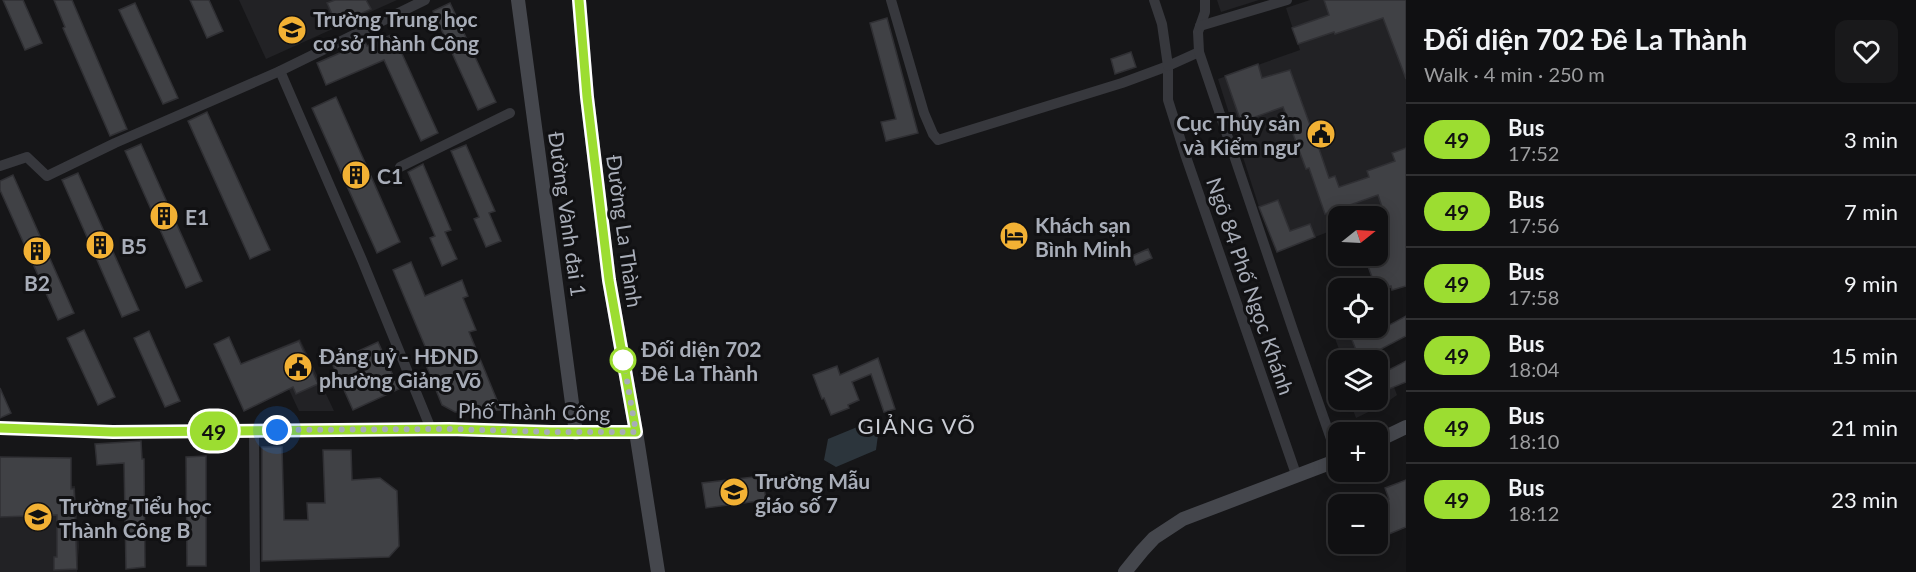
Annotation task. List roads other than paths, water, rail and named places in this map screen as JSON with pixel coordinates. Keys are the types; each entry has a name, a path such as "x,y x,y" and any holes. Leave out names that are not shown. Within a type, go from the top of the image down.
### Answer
{"street":[{"path":"0,166 27,157 47,176 115,143 280,71 425,0"},
{"name":"Đường Vành đai 1","path":"518,0 576,433"},
{"name":"Đường La Thành","path":"579,0 587,97 609,280 658,572"},
{"path":"891,0 924,113 938,140 1122,83 1199,52"},
{"name":"Ngõ 84 Phố Ngọc Khánh","path":"1154,0 1162,24 1168,66 1168,100 1297,477"},
{"path":"1205,0 1205,12 1198,38 1199,52 1328,430"},
{"path":"1200,26 1287,0"},
{"path":"280,71 362,260 431,429"},
{"path":"400,167 510,113"},
{"path":"1388,436 1406,427"},
{"name":"Phố Thành Công","path":"0,428 113,432 431,429 576,433 636,432"},
{"path":"254,430 255,572"},
{"path":"1125,572 1154,538 1175,523 1328,463"}],"place":[{"name":"Trường Trung học cơ sở Thành Công","path":"292,30"},
{"name":"Cục Thủy sản và Kiểm ngư","path":"1321,134"},
{"name":"C1","path":"356,175"},
{"name":"E1","path":"164,216"},
{"name":"Khách sạn Bình Minh","path":"1014,236"},
{"name":"B5","path":"100,245"},
{"name":"B2","path":"37,251"},
{"name":"Đối diện 702 Đê La Thành","path":"623,360"},
{"name":"Đảng uỷ - HĐND phường Giảng Võ","path":"298,367"},
{"name":"Trường Mẫu giáo số 7","path":"734,492"},
{"name":"Trường Tiểu học Thành Công B","path":"38,517"}],"district":[{"name":"GIẢNG VÕ","path":"917,425"}]}
